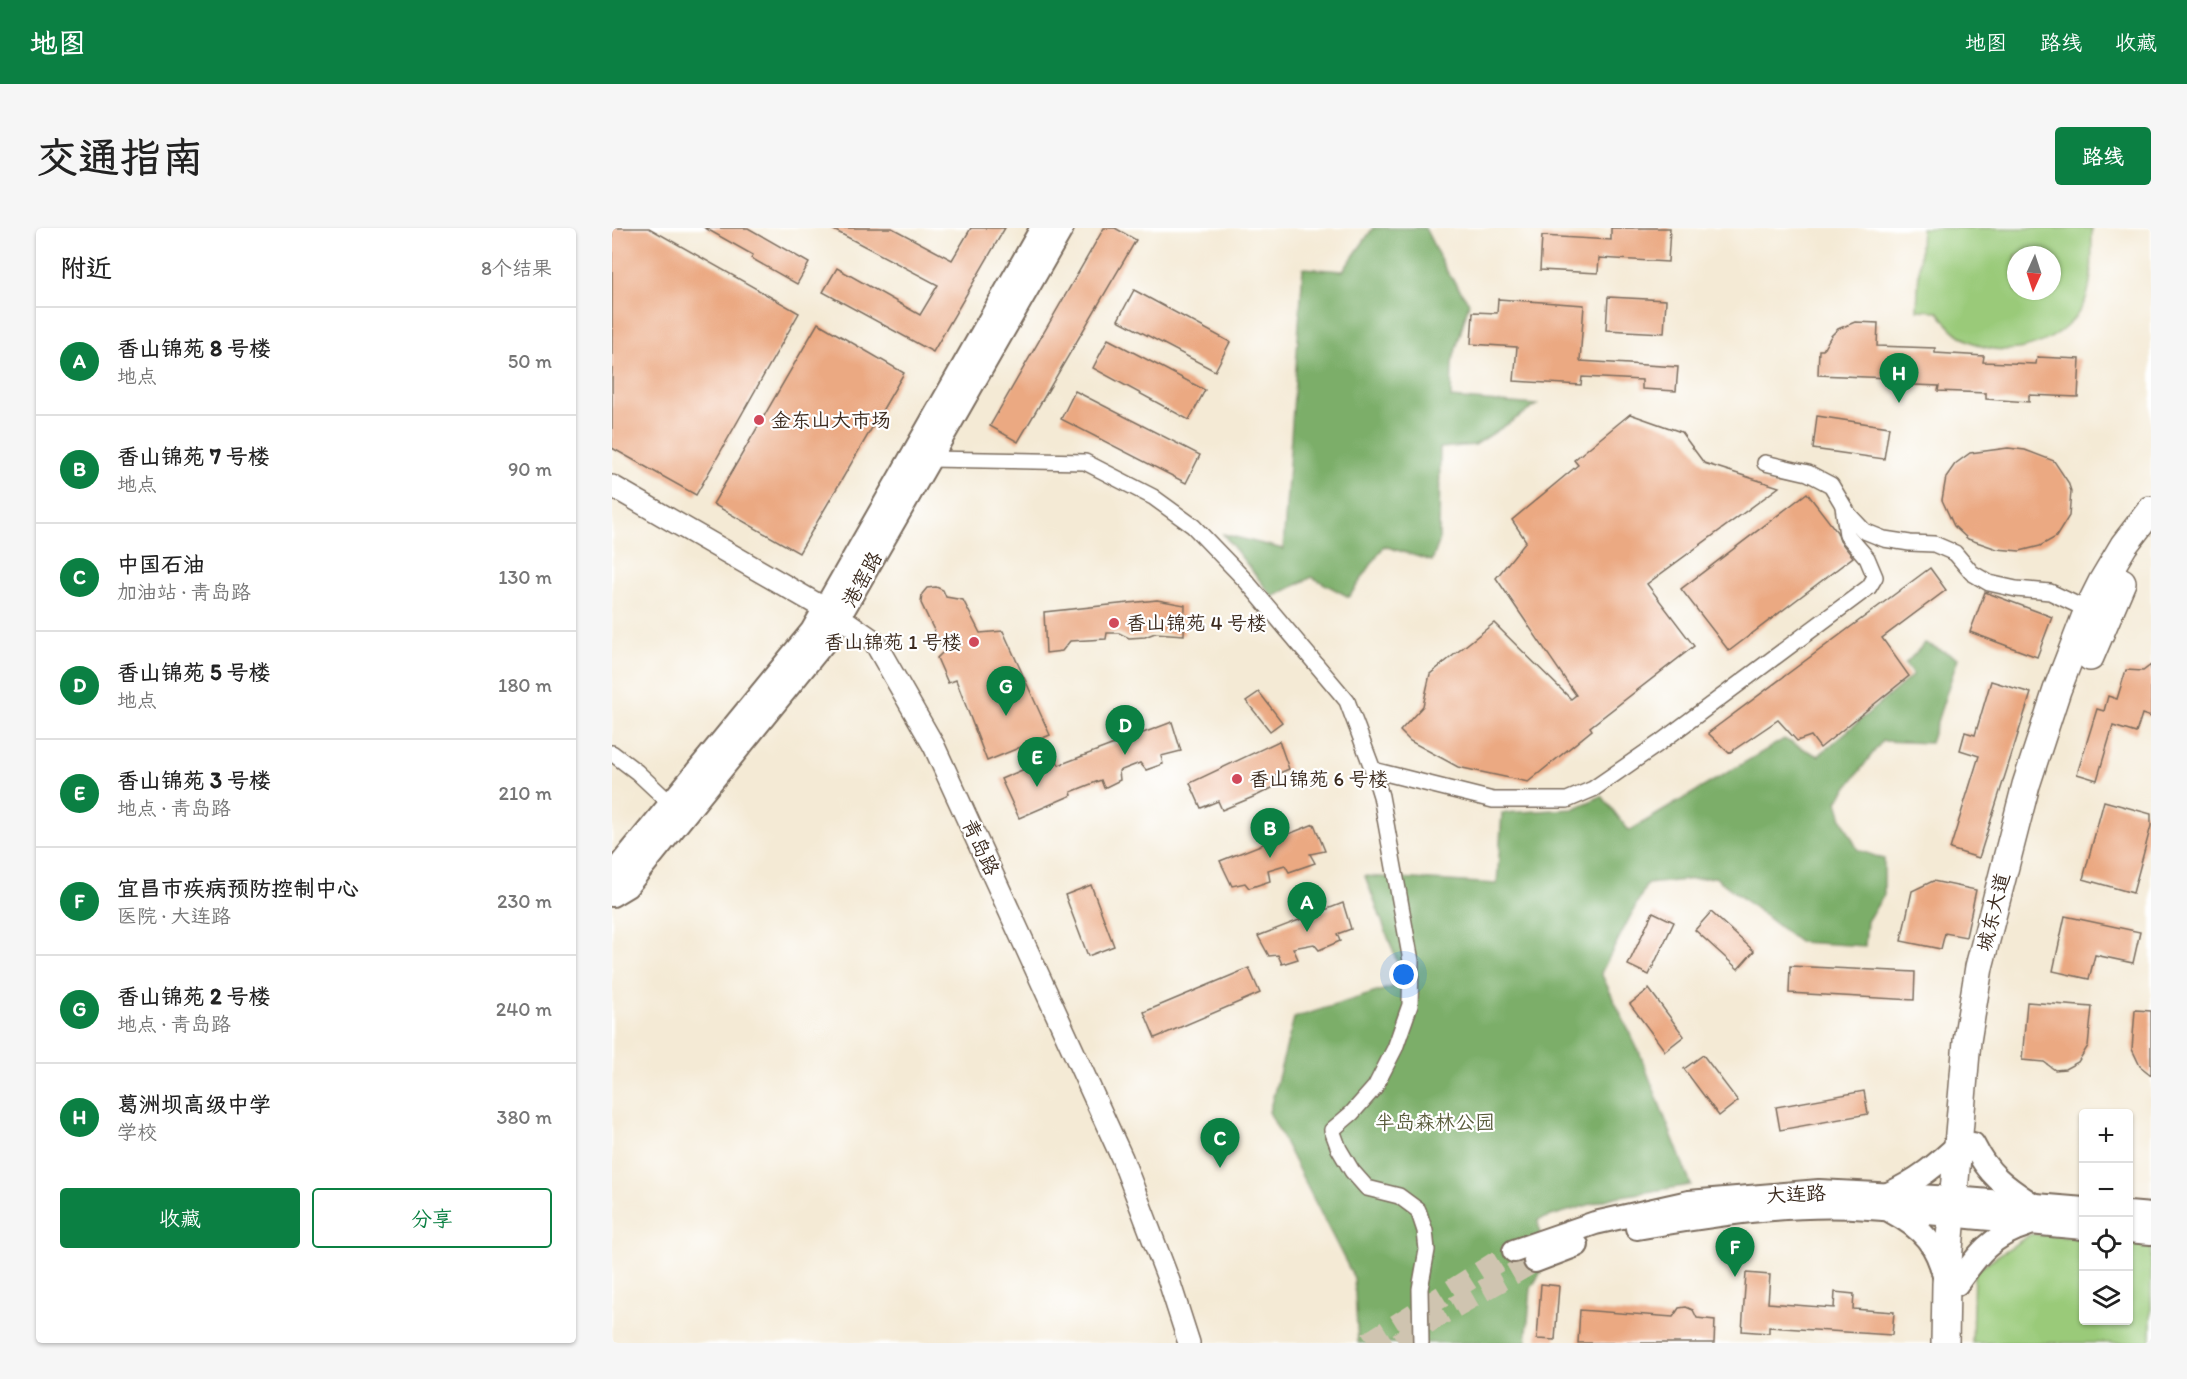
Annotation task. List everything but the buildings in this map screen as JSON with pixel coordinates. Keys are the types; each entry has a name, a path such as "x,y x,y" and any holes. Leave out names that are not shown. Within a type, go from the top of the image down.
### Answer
{"highway":[{"name":"城东大道","path":"1966,1144 1967,1041 1979,967 2026,785 2057,690 2088,610 2124,545 2151,510"},
{"name":"城东大道","path":"1945,1343 1966,1144 1981,1039 1992,978 2019,869 2044,783 2073,697 2118,589 2151,538"},
{"name":"城东大道","path":"1951,1285 1957,1343"}],"main road":[{"name":"港窑路","path":"612,896 627,886 826,640 833,614 1041,228"},
{"name":"港窑路","path":"612,875 812,631 833,614 930,459 1062,228"},
{"path":"1966,1144 1983,1165 2032,1214 1992,1240 1951,1285 1940,1258 1929,1240 1888,1203 1966,1144"},
{"name":"大连路","path":"1514,1251 1595,1223 1689,1202 1819,1191 1888,1203 2032,1214 2079,1227"},
{"name":"大连路","path":"1535,1261 1580,1244 1631,1229 1722,1214 1813,1208 1869,1208 1888,1203"},
{"name":"大连路","path":"2032,1214 2079,1209"},
{"path":"2133,1213 2151,1215"},
{"path":"2133,1231 2151,1233"}],"street":[{"path":"930,459 1085,462 1154,497 1193,526 1246,581 1347,701 1381,796 1411,961 1410,1005 1395,1048 1375,1087 1352,1113 1332,1130 1339,1149 1352,1171 1367,1188 1399,1196 1418,1210 1425,1231 1427,1251 1420,1289 1421,1343"},
{"path":"1765,463 1808,473 1831,485 1864,531 1884,539 1934,544 1955,553 1972,573 1989,583 2016,589 2050,592 2088,610"},
{"name":"青岛路","path":"612,486 874,640 934,746 1122,1158 1169,1281 1189,1343"},
{"path":"1373,770 1493,800 1567,800 1593,789 1658,744 1869,587 1875,577 1867,558 1847,536 1844,506"},
{"path":"612,753 637,772 671,804"}],"green space":[{"path":"1373,228 1425,228 1446,270 1469,303 1452,363 1451,398 1537,405 1475,445 1440,448 1439,542 1432,561 1384,546 1349,597 1312,577 1273,597 1223,534 1283,549 1303,268 1343,271"},
{"path":"1921,228 2092,228 2091,275 2088,293 2077,315 2065,328 2052,337 2020,349 1987,348 1956,333 1938,311 1917,310"},
{"name":"半岛森林公园","path":"1925,643 1958,658 1930,743 1882,741 1837,801 1842,819 1858,850 1884,859 1884,895 1867,921 1865,946 1799,942 1715,877 1647,884 1601,973 1640,1054 1691,1185 1615,1197 1538,1220 1544,1267 1531,1288 1526,1343 1358,1343 1354,1278 1269,1112 1294,1018 1405,983 1365,876 1497,884 1502,813 1573,809 1602,796 1629,831 1784,739 1818,756 1913,675 1905,664"},
{"path":"2031,1234 2079,1238 2079,1325 2133,1325 2133,1241 2151,1243 2151,1343 1972,1343 1974,1271"}],"tunnel":[{"path":"1368,1343 1514,1251"},
{"path":"1399,1343 1430,1321 1535,1261"}],"place":[{"name":"葛洲坝高级中学","path":"1899,403"},
{"name":"金东山大市场","path":"759,420"},
{"name":"香山锦苑 4 号楼","path":"1114,623"},
{"name":"香山锦苑 1 号楼","path":"974,642"},
{"name":"香山锦苑 2 号楼","path":"1006,716"},
{"name":"香山锦苑 5 号楼","path":"1125,755"},
{"name":"香山锦苑 6 号楼","path":"1237,779"},
{"name":"香山锦苑 3 号楼","path":"1037,787"},
{"name":"香山锦苑 7 号楼","path":"1270,858"},
{"name":"香山锦苑 8 号楼","path":"1307,932"},
{"name":"中国石油","path":"1220,1168"},
{"name":"宜昌市疾病预防控制中心","path":"1735,1277"}]}
